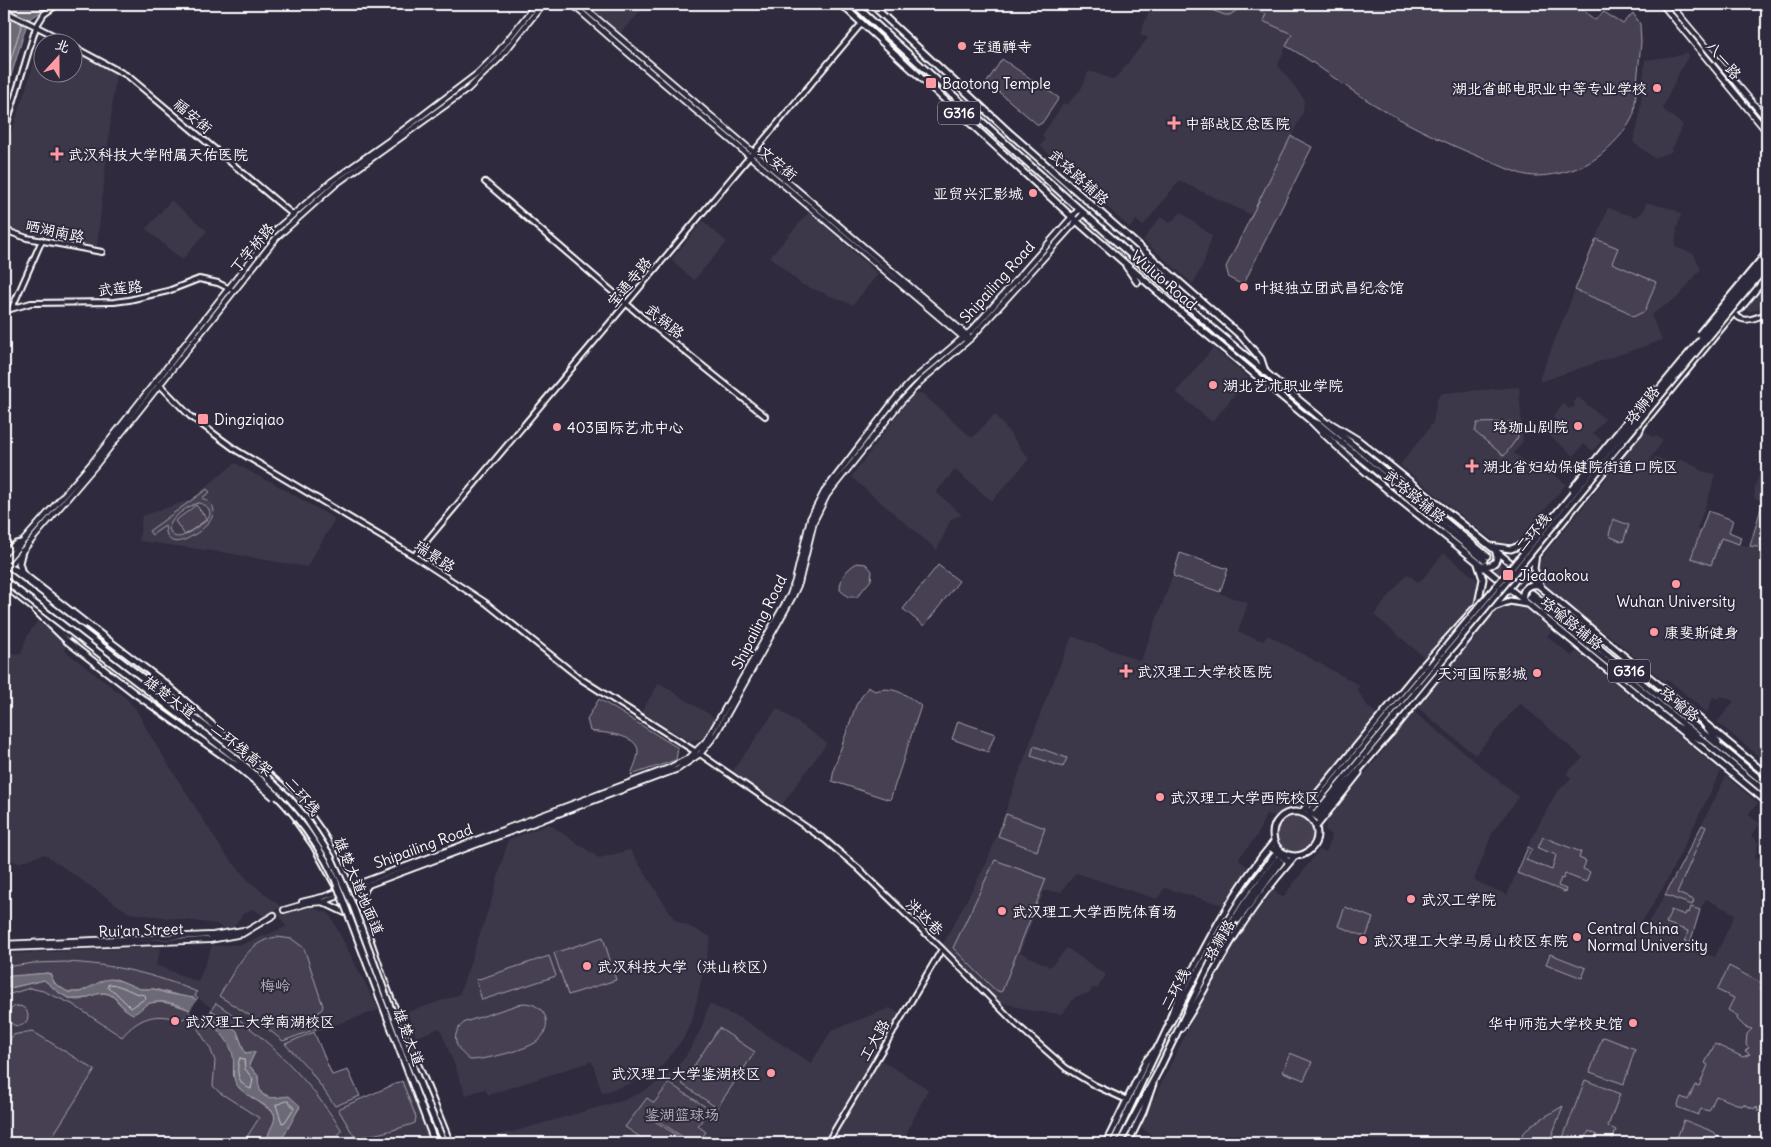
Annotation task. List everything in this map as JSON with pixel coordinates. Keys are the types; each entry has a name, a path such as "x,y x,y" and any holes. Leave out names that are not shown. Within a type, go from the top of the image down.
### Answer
{"main road":[{"name":"丁字桥路","path":"5,568 96,466 232,289 272,233 332,181 477,74 495,56 536,4"},
{"name":"丁字桥路","path":"5,568 21,543 92,463 232,289 277,237 318,199 364,163 457,97 481,77 498,59 542,4"},
{"name":"文安街","path":"572,4 751,154 826,213 967,338"},
{"name":"文安街","path":"580,4 751,154"},
{"name":"Wuluo Road","path":"841,4 1074,219 1199,328 1310,420 1319,424 1482,561"},
{"name":"Wuluo Road","path":"854,4 1217,332 1323,420 1482,561"},
{"name":"武珞路辅路","path":"871,4 1011,134 1250,344 1260,358 1265,371"},
{"name":"八一路","path":"1662,4 1767,132"},
{"name":"八一路","path":"1670,4 1767,120"},
{"name":"Shipailing Road","path":"1074,219 1079,208"},
{"name":"Shipailing Road","path":"350,889 368,885 678,769 698,753 714,730 790,595 808,526 821,496 896,398 912,381 967,338 1074,219 1084,213"},
{"path":"1691,350 1695,339 1767,252"},
{"name":"二环线","path":"1317,814 1432,668 1767,258"},
{"name":"珞狮路","path":"1565,502 1682,358 1767,258"},
{"path":"1122,259 1137,282"},
{"name":"二环线","path":"1401,697 1432,668 1603,466 1767,266"},
{"path":"1147,269 1179,282"},
{"name":"珞狮路","path":"1491,609 1767,272"},
{"path":"1733,312 1740,309 1767,276"},
{"path":"1303,810 1565,502 1572,489 1650,392 1660,387"},
{"name":"武珞路辅路","path":"1323,420 1358,440 1521,572"},
{"path":"1603,466 1612,465 1639,432 1642,425"},
{"path":"1488,546 1511,549 1532,541"},
{"path":"4,553 16,544 21,543"},
{"path":"22,551 19,566 22,573"},
{"path":"1482,561 1488,566 1492,565 1497,557 1495,551"},
{"path":"1536,554 1535,571 1540,587"},
{"path":"1482,561 1508,588"},
{"path":"1478,605 1482,579 1482,561"},
{"path":"5,568 22,573 173,691 233,743 244,756"},
{"name":"二环线","path":"5,568 244,756 298,808 320,837 353,906 406,1050 444,1143"},
{"name":"雄楚大道地面道","path":"5,568 282,785 314,820 332,850 350,889 392,1000 450,1143"},
{"name":"珞喻路辅路","path":"1521,572 1703,722"},
{"name":"二环线高架","path":"4,580 238,760 285,803 310,834 331,871 436,1143"},
{"path":"1523,600 1523,593 1526,587 1534,584 1540,587"},
{"name":"雄楚大道","path":"4,585 271,793 289,812 309,839 340,895 436,1143"},
{"name":"珞喻路辅路","path":"1508,588 1767,802"},
{"name":"珞喻路","path":"1767,785 1531,595 1767,793"},
{"path":"1317,814 1393,730 1491,609 1505,602 1512,601 1531,606"},
{"path":"34,609 67,641 140,697 236,765 276,798 308,837 340,895"},
{"path":"1270,846 1294,857 1304,854 1313,847 1317,836 1317,814 1401,697"},
{"path":"1703,722 1725,750"},
{"path":"1703,722 1767,775"},
{"path":"1676,726 1713,747"},
{"name":"Shipailing Road","path":"340,895 350,889 669,768 698,753"},
{"path":"1756,775 1767,781"},
{"path":"1270,846 1273,829 1278,818 1291,812 1303,810 1317,814"},
{"path":"1303,810 1316,827"},
{"path":"1270,846 1288,864"},
{"name":"珞狮路","path":"1168,1027 1174,1007 1220,920 1270,846"},
{"name":"珞狮路","path":"1175,1037 1192,1012 1236,935 1272,883 1294,857"},
{"name":"二环线","path":"1112,1143 1168,1027 1227,920 1253,882 1277,859 1232,922 1200,983 1158,1072 1120,1143"},
{"path":"365,928 368,922 360,896 368,885"},
{"path":"340,895 323,902 308,903 283,909 323,897 340,895"},
{"path":"323,902 346,913"},
{"name":"Rui'an Street","path":"4,944 193,936 236,932 244,930 273,914 242,934 209,940 4,948"},
{"path":"1106,1143 1146,1061 1158,1047"},
{"path":"1128,1143 1143,1112 1158,1072"}],"street":[{"path":"4,133 34,26 44,14 58,4"},
{"path":"4,11 46,32"},
{"name":"宝通寺路","path":"414,556 862,23"},
{"name":"福安街","path":"82,51 128,76 292,214"},
{"name":"武锅路","path":"485,182 626,303 765,416"},
{"name":"晒湖南路","path":"4,230 102,252"},
{"path":"12,308 42,240"},
{"name":"武莲路","path":"4,311 31,303 114,302 129,300 168,291 199,279 218,283 232,289"},
{"path":"1733,312 1739,318 1746,320 1767,314"},
{"name":"瑞景路","path":"159,384 190,416 236,450 414,556 486,603 581,679 698,753"},
{"name":"洪达巷","path":"698,753 825,840 858,868 1016,1024 1066,1068 1094,1085 1127,1100"},
{"name":"工大路","path":"827,1143 942,949"}],"shaded area":[{"path":"587,4 648,4 620,33"},
{"name":"中部战区总医院","path":"1152,4 1195,4 1227,15 1246,5 1266,14 1264,21 1292,34 1278,65 1304,99 1303,113 1252,215 1179,181 1143,226 1136,220 1130,228 1040,146 1045,140 1042,136 1044,132 1064,103 1067,105 1081,89 1088,72 1114,80 1148,38 1140,34"},
{"name":"湖北省邮电职业中等专业学校","path":"1686,52 1689,55 1663,107 1664,110 1683,125 1671,152 1654,158 1633,142 1639,120 1645,60 1682,55"},
{"name":"武汉科技大学附属天佑医院","path":"82,55 116,72 97,247 4,227 4,182 10,136 32,69 32,82 82,82"},
{"path":"171,200 207,231 182,260 146,229"},
{"path":"1646,202 1675,210 1681,214 1675,247 1694,254 1701,269 1678,297 1651,315 1662,340 1540,382 1540,377 1608,208 1636,217 1643,212"},
{"path":"809,212 878,274 853,305 801,284 770,257"},
{"path":"1181,212 1212,236 1204,262 1193,284 1143,240 1160,217 1170,223"},
{"path":"703,221 727,242 694,280 671,260"},
{"path":"1767,283 1767,306 1749,312 1745,308"},
{"name":"湖北艺术职业学院","path":"1213,348 1249,378 1212,422 1176,392"},
{"name":"湖北省妇幼保健院街道口院区","path":"1519,387 1523,441 1514,453 1528,464 1533,459 1566,484 1522,538 1513,543 1505,544 1496,542 1482,532 1400,465 1433,423 1437,399 1442,393"},
{"path":"922,393 972,438 995,414 1029,459 992,501 955,470 936,492 962,515 951,519 937,550 851,477 912,395"},
{"name":"珞珈山剧院","path":"1578,397 1605,419 1593,433 1602,440 1593,451 1584,444 1574,456 1547,434 1552,428 1554,430 1557,427 1558,422 1553,417 1564,403 1569,409 1573,408 1575,405 1573,403"},
{"name":"Wuhan University","path":"1645,431 1663,441 1650,459 1654,460 1655,457 1671,462 1686,461 1701,471 1715,474 1697,529 1741,545 1758,547 1767,522 1767,763 1717,722 1734,701 1720,696 1719,699 1713,697 1707,713 1676,686 1666,679 1664,681 1604,631 1594,627 1544,584 1537,573 1536,567 1539,561"},
{"path":"1767,460 1767,510 1761,508 1763,501 1754,498 1755,486 1761,469 1763,470"},
{"path":"235,463 335,519 307,567 227,553 139,541 142,516 190,500"},
{"path":"1444,553 1484,585 1484,591 1425,658 1374,615 1407,574 1419,583"},
{"name":"武汉理工大学西院校区","path":"1172,577 1248,603 1238,632 1263,641 1268,635 1359,685 1357,689 1368,707 1379,715 1307,803 1274,816 1266,814 1257,836 1239,858 1248,867 1226,906 1165,888 1157,899 1076,873 1061,892 1044,891 1020,952 1050,967 1067,948 1106,975 1097,989 1092,988 1090,993 1075,997 1061,1014 1031,1011 1008,1004 995,1003 941,948 987,862 1044,704 1072,636 1141,661"},
{"path":"1519,603 1552,630 1547,636 1572,656 1576,651 1721,771 1663,888 1640,928 1644,929 1669,889 1726,776 1758,803 1748,814 1760,824 1751,835 1758,842 1755,858 1767,857 1767,1143 1163,1143 1140,1127 1208,988 1238,936 1274,890 1283,897 1319,850 1326,852 1332,836 1325,829 1327,821 1414,712 1519,797 1493,831 1474,880 1507,895 1531,839 1556,793 1571,778 1566,773 1583,758 1520,703 1475,755 1417,707 1501,604","holes":["1706,899 1735,914 1715,957 1689,947 1700,910"]},
{"path":"37,621 68,644 64,650 126,698 136,709 148,732 223,851 248,880 281,907 264,916 253,909 242,915 233,928 224,929 217,924 129,913 44,854 18,863 4,858 4,650 8,653 21,654 26,638"},
{"path":"659,683 715,718 704,738 690,741 641,712"},
{"path":"777,708 827,743 781,806 732,772"},
{"name":"武汉科技大学（洪山校区）","path":"549,824 599,858 630,850 675,920 711,937 693,1017 683,1039 662,1066 630,1084 602,1093 592,1061 488,1095 485,1089 466,1095 440,1028 416,1037 407,1012 459,995 492,899 508,840"},
{"name":"武汉理工大学南湖校区","path":"307,906 329,913 379,1010 314,1032 332,1075 348,1070 362,1099 407,1079 422,1110 433,1143 4,1143 4,954 161,947 156,965 198,982 212,946 243,944 286,927 279,915"},
{"name":"武汉理工大学鉴湖校区","path":"709,1004 742,1019 811,1063 832,1030 890,1008 902,1014 879,1059 928,1089 902,1143 461,1143 463,1141 512,1132 624,1100 642,1092 667,1076 684,1059 701,1029"}],"green space":[{"path":"1195,4 1575,4 1595,20 1604,12 1623,24 1633,13 1640,24 1641,42 1634,113 1629,124 1617,139 1597,158 1581,167 1553,175 1534,176 1522,174 1438,138 1374,105 1286,46 1292,34 1263,21 1266,14 1244,5 1230,15 1225,15"},
{"path":"1002,59 1059,98 1042,123 1038,125 987,82"},
{"path":"1291,136 1312,147 1243,285 1229,278 1226,267"},
{"path":"1596,239 1618,248 1612,263 1656,282 1645,311 1633,317 1626,311 1575,290"},
{"path":"1516,422 1518,437 1504,456 1475,432 1477,423"},
{"path":"207,489 210,492 202,498 212,506 213,514 200,531 178,542 169,539 165,526 152,535 149,531","holes":["198,503 210,511 207,520 183,536 176,537 173,535 169,528 173,520 190,507"]},
{"path":"196,505 207,519 185,535 175,521"},
{"path":"1761,508 1767,510 1767,522 1758,547 1750,546"},
{"path":"1708,511 1733,520 1729,532 1741,537 1739,544 1721,538 1711,565 1691,558"},
{"path":"1613,519 1629,525 1623,542 1609,535"},
{"path":"1180,553 1228,569 1220,592 1173,576"},
{"path":"857,563 866,564 872,571 871,580 857,597 848,597 840,590 842,578"},
{"path":"938,565 959,581 924,626 903,609"},
{"path":"868,687 875,691 888,689 900,692 921,706 890,800 832,781 834,768 856,705"},
{"path":"599,699 678,748 676,760 631,775 638,752 637,746 633,741 611,734 590,731 587,719"},
{"path":"958,721 995,734 988,752 952,739"},
{"path":"1034,746 1067,758 1063,767 1031,756"},
{"path":"1006,814 1045,828 1037,851 998,836"},
{"path":"1291,814 1299,814 1306,817 1312,823 1315,834 1312,845 1306,851 1299,854 1291,854 1284,851 1278,845 1275,838 1275,830 1278,823 1284,817"},
{"path":"1702,825 1706,827 1677,893 1694,900 1692,905 1665,895"},
{"path":"1543,837 1581,852 1579,858 1586,861 1583,869 1590,872 1586,882 1565,874 1558,886 1566,889 1565,892 1517,873 1528,847 1532,849 1526,860 1552,870 1556,855 1538,848"},
{"name":"武汉理工大学西院体育场","path":"995,860 1046,879 1000,992 994,989 953,948"},
{"path":"1345,907 1373,918 1366,937 1338,926"},
{"path":"1691,907 1700,910 1690,943 1685,942 1688,931 1666,923 1671,910 1685,915 1686,912 1689,913"},
{"name":"梅岭","path":"277,937 292,939 304,948 323,1006 313,1017 316,1029 283,1041 254,1018 219,996 249,951 266,939"},
{"path":"603,937 616,980 568,995 554,953"},
{"path":"1550,954 1586,968 1582,978 1546,964"},
{"path":"549,956 556,976 482,1000 476,980"},
{"path":"66,962 100,965 149,975 197,992 195,996 198,998 197,1000 154,989 140,989 116,979 80,992 71,992 63,990 48,973 8,977 6,984 11,988 44,980 63,995 77,1000 100,993 108,994 125,1009 133,1012 137,1012 142,1007 155,1002 162,1002 190,1010 189,1013 191,1014 183,1019 160,1016 148,1018 131,1028 122,1037 72,1004 43,991 30,988 7,995 4,993 4,967 34,963"},
{"path":"1729,966 1763,984 1760,989 1767,993 1767,1042 1762,1046 1767,1049 1767,1114 1757,1110 1758,1108 1755,1107 1754,1109 1743,1104 1742,1106 1716,1096 1709,1111 1701,1109 1698,1115 1677,1107 1681,1097 1688,1100 1695,1085 1699,1086 1708,1065 1705,1063 1715,1044 1743,1057 1750,1054 1745,1051 1749,1048 1746,1045 1747,1034 1752,1029 1745,1027 1737,1019 1738,1016 1728,1010 1734,998 1717,990"},
{"path":"216,1003 271,1046 318,1097 341,1129 341,1132 329,1143 243,1143 259,1118 213,1086 215,1061 210,1048 198,1029 200,1020 203,1022 205,1019 215,1026 230,1045 233,1051 235,1077 239,1088 274,1113 275,1120 268,1138 285,1134 300,1107 281,1098 273,1099 262,1094 258,1086 258,1076 249,1065 255,1052 247,1054 235,1032 211,1010"},
{"path":"523,1003 532,1004 539,1008 546,1019 544,1033 540,1039 533,1044 502,1055 470,1060 465,1056 458,1046 456,1036 457,1031 465,1022"},
{"path":"18,1006 25,1009 28,1016 25,1023 18,1026 11,1023 8,1016 11,1009"},
{"path":"719,1028 755,1052 717,1108 682,1084"},
{"path":"32,1031 95,1070 48,1143 4,1143 4,1050 13,1035"},
{"path":"314,1032 332,1075 348,1070 360,1096 335,1106 308,1068 285,1044"},
{"path":"1604,1037 1635,1049 1624,1084 1590,1072"},
{"path":"1290,1053 1312,1062 1304,1080 1283,1072"},
{"path":"1585,1080 1620,1094 1608,1126 1616,1130 1611,1143 1594,1143 1597,1135 1589,1131 1584,1142 1570,1136 1567,1143 1561,1143"},
{"path":"402,1081 416,1117 415,1123 394,1130 354,1136 338,1109"},
{"name":"鉴湖篮球场","path":"669,1083 709,1109 698,1126 706,1132 698,1143 692,1143 654,1118 653,1120 689,1143 649,1143 625,1127 647,1098 654,1103"},
{"path":"1563,1106 1549,1143 1515,1143 1531,1125"},
{"path":"1684,1120 1714,1132 1725,1143 1675,1143"}],"water":[{"path":"4,4 54,4 28,20 4,99"},
{"path":"48,973 51,975 54,983 68,992 80,992 104,980 111,979 140,989 154,989 194,998 237,1031 245,1053 255,1052 249,1065 258,1076 260,1091 263,1095 271,1098 289,1096 300,1106 285,1134 277,1142 268,1140 275,1117 274,1113 240,1089 235,1081 233,1056 228,1043 212,1024 201,1016 178,1005 166,1002 145,1005 133,1014 126,1010 112,996 105,993 76,999 62,995 44,980 10,988 5,982 11,976"}],"pier":[{"path":"198,998 212,1008 204,1021 189,1012"}],"tunnel":[{"path":"1487,556 1532,593"},
{"path":"1484,560 1529,597"},
{"path":"1274,854 1312,809"},
{"path":"1278,859 1316,813"},
{"path":"1281,861 1320,815"},
{"path":"274,915 284,910"}],"place":[{"name":"宝通禅寺","path":"962,46"},
{"name":"Baotong Temple","path":"931,83"},
{"name":"湖北省邮电职业中等专业学校","path":"1657,88"},
{"name":"中部战区总医院","path":"1174,123"},
{"name":"武汉科技大学附属天佑医院","path":"57,154"},
{"name":"亚贸兴汇影城","path":"1033,193"},
{"name":"叶挺独立团武昌纪念馆","path":"1244,287"},
{"name":"湖北艺术职业学院","path":"1213,385"},
{"name":"Dingziqiao","path":"203,419"},
{"name":"珞珈山剧院","path":"1578,426"},
{"name":"403国际艺术中心","path":"557,427"},
{"name":"湖北省妇幼保健院街道口院区","path":"1472,466"},
{"name":"Jiedaokou","path":"1508,575"},
{"name":"Wuhan University","path":"1676,584"},
{"name":"康斐斯健身","path":"1654,632"},
{"name":"武汉理工大学校医院","path":"1126,671"},
{"name":"天河国际影城","path":"1537,673"},
{"name":"武汉理工大学西院校区","path":"1160,797"},
{"name":"武汉工学院","path":"1411,899"},
{"name":"武汉理工大学西院体育场","path":"1002,911"},
{"name":"Central China Normal University","path":"1577,937"},
{"name":"武汉理工大学马房山校区东院","path":"1363,940"},
{"name":"武汉科技大学（洪山校区）","path":"587,966"},
{"name":"武汉理工大学南湖校区","path":"175,1021"},
{"name":"华中师范大学校史馆","path":"1633,1023"},
{"name":"武汉理工大学鉴湖校区","path":"771,1073"}]}
